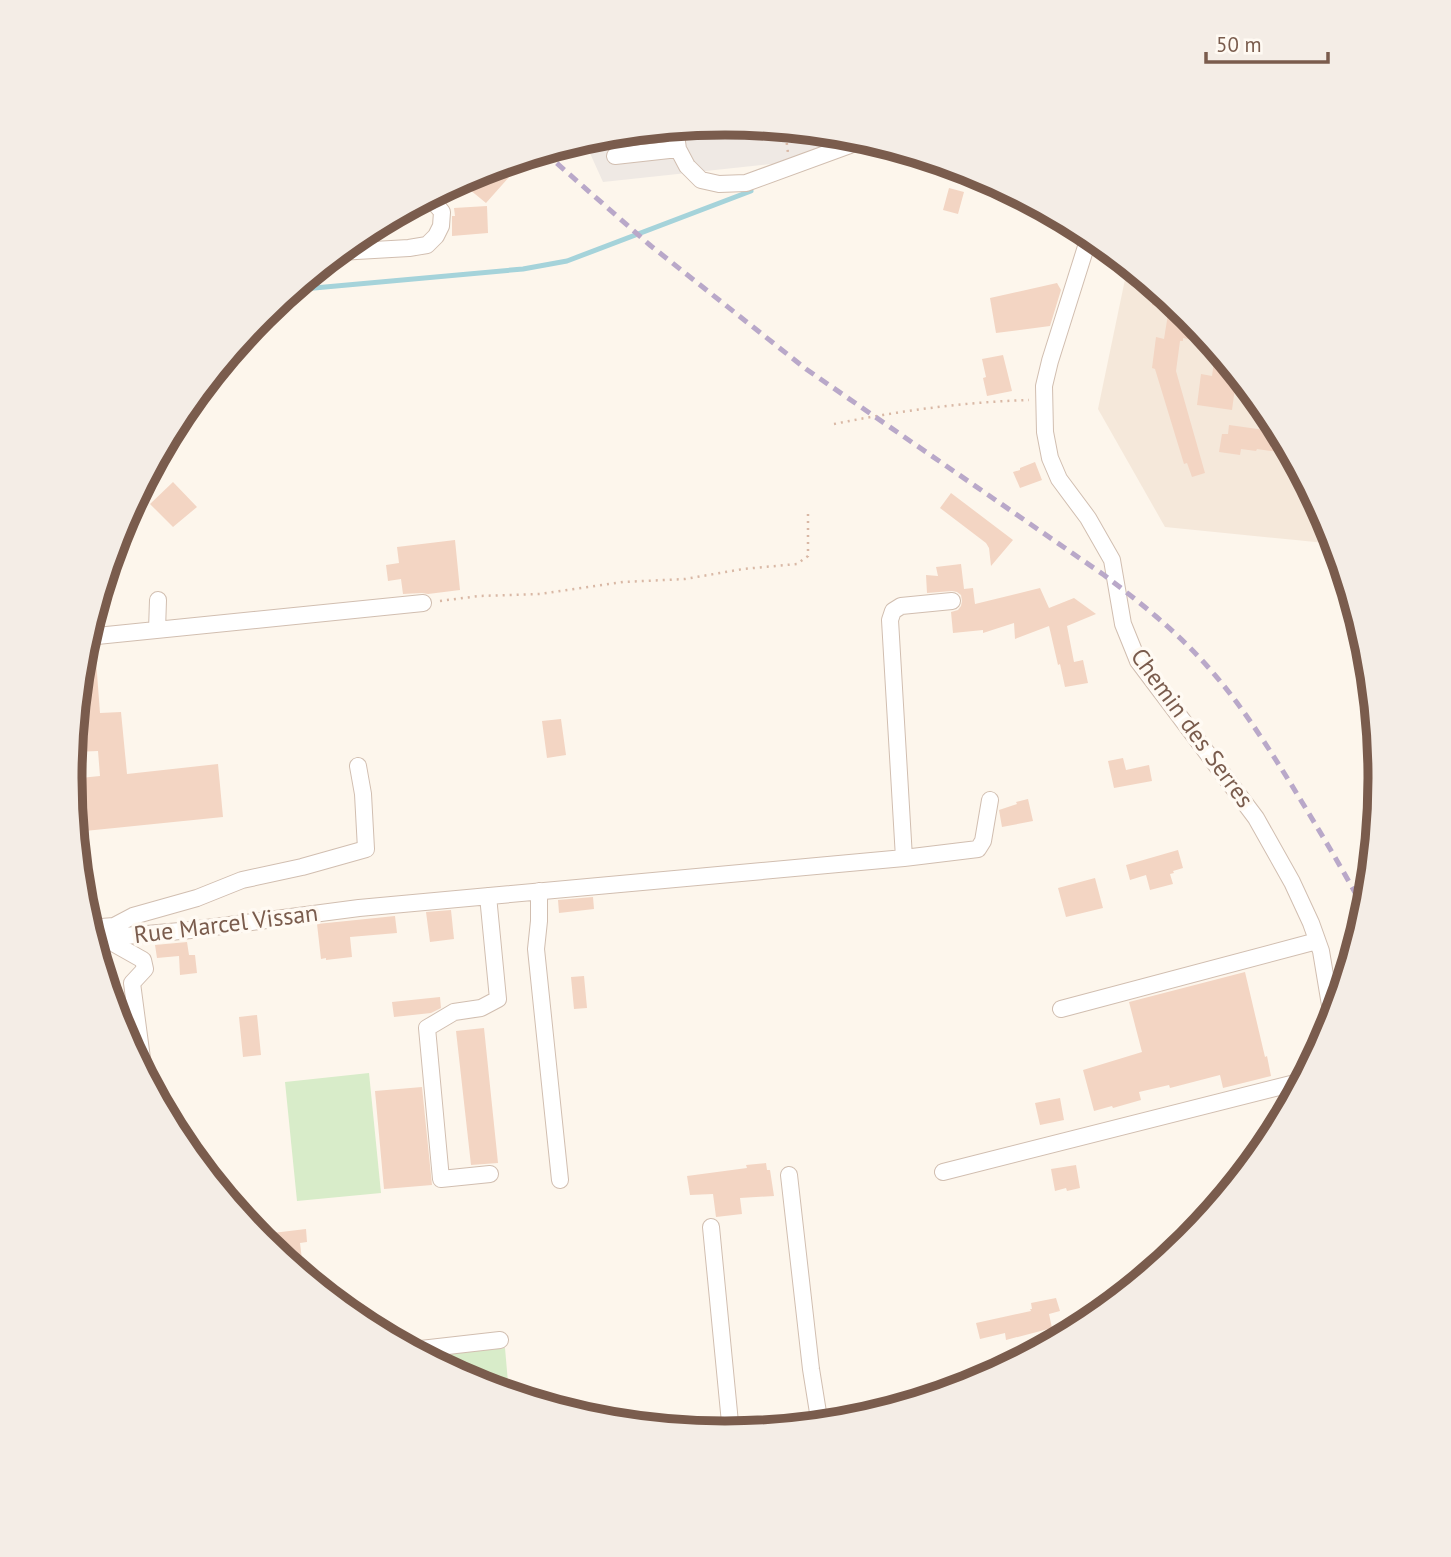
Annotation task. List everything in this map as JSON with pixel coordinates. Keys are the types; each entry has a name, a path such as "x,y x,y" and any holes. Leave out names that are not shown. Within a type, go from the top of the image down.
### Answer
{"street":[{"path":"676,138 678,149 687,166 701,180 719,184 746,183 844,147"},
{"path":"615,156 678,149"},
{"path":"358,251 427,245 441,226 442,212 437,204"},
{"name":"Chemin des Serres","path":"1086,246 1046,376 1043,400 1050,458 1059,479 1088,518 1112,560 1123,624 1138,662 1230,781 1264,830 1297,892 1321,951 1329,1000"},
{"path":"157,630 158,600"},
{"path":"904,858 890,620 893,611 901,606 952,601"},
{"path":"99,636 423,603"},
{"path":"100,927 114,926 133,916 197,898 242,880 366,849 363,794 358,766"},
{"name":"Rue Marcel Vissan","path":"102,938 191,930 359,908 978,849 983,841 990,800"},
{"path":"538,891 536,949 560,1180"},
{"path":"488,896 498,999 481,1008 454,1012 427,1028 441,1179 490,1174"},
{"path":"103,940 144,960 145,969 132,983 141,1046"},
{"path":"1060,1009 1317,940"},
{"path":"943,1172 1291,1084"},
{"path":"789,1175 818,1414"},
{"path":"711,1227 730,1422"},
{"path":"428,1348 500,1340"}],"path":[{"path":"786,139 789,166"},
{"path":"834,424 889,413 1005,401 1043,400"},
{"path":"423,603 479,596 540,594 623,582 685,579 743,569 797,564 807,556 808,509"}],"shaded area":[{"path":"726,135 809,141 851,148 790,162 603,182 589,150 642,141"},
{"path":"1126,275 1180,324 1236,387 1283,457 1324,543 1165,527 1098,409"}],"green space":[{"path":"369,1073 381,1193 297,1201 285,1082"},
{"path":"505,1348 508,1384 479,1373 441,1355"}],"building":[{"path":"507,174 510,176 486,203 469,189"},
{"path":"949,188 964,192 958,214 943,210"},
{"path":"487,206 488,233 452,236 454,208"},
{"path":"1057,283 1061,290 1050,326 996,333 990,298"},
{"path":"1153,298 1162,307 1152,305"},
{"path":"1168,313 1196,341 1183,338 1183,341 1180,341 1176,371 1205,473 1192,477 1187,463 1184,464 1155,369 1152,368 1156,337 1164,339"},
{"path":"1003,355 1012,391 987,396 982,359"},
{"path":"1214,360 1235,386 1232,410 1197,405 1201,374 1212,376"},
{"path":"1229,425 1266,430 1280,452 1257,449 1241,449 1240,455 1219,452 1222,434 1228,434"},
{"path":"1035,462 1042,480 1020,488 1013,472"},
{"path":"173,482 197,507 173,527 150,504"},
{"path":"951,493 1013,540 991,566 986,543 940,508"},
{"path":"455,540 460,590 403,594 401,579 388,581 386,565 399,563 397,547"},
{"path":"961,564 964,589 973,588 975,604 1040,588 1049,608 1074,598 1096,614 1067,626 1074,662 1083,660 1088,683 1065,687 1049,626 1015,639 1014,623 983,633 983,630 953,633 951,612 961,606 961,595 952,591 927,593 926,575 938,576 936,567"},
{"path":"95,651 100,713 121,712 127,774 218,764 223,817 85,831 82,778 100,776 98,751 83,752"},
{"path":"561,719 566,755 547,758 542,721"},
{"path":"1123,758 1126,770 1149,765 1152,781 1114,788 1108,761"},
{"path":"1028,799 1033,821 1002,827 999,810"},
{"path":"1178,850 1183,868 1170,874 1173,884 1150,890 1146,875 1130,880 1126,865"},
{"path":"1095,878 1103,908 1066,917 1058,888"},
{"path":"593,897 594,909 559,913 558,900"},
{"path":"451,910 454,939 430,942 426,912"},
{"path":"395,916 397,933 350,937 352,957 321,959 317,924"},
{"path":"187,942 189,955 195,955 197,973 180,975 179,956 157,958 155,945"},
{"path":"1245,972 1271,1076 1223,1088 1220,1075 1170,1088 1169,1085 1139,1092 1141,1100 1094,1111 1083,1070 1142,1052 1129,1002"},
{"path":"584,976 587,1008 574,1009 571,977"},
{"path":"440,997 441,1008 431,1013 394,1017 392,1002"},
{"path":"257,1015 261,1055 243,1057 239,1017"},
{"path":"484,1028 498,1163 471,1165 456,1031"},
{"path":"422,1087 432,1185 384,1189 375,1091"},
{"path":"1060,1098 1064,1120 1040,1125 1035,1103"},
{"path":"766,1163 767,1170 770,1170 774,1196 740,1198 742,1214 716,1217 713,1194 690,1195 687,1176"},
{"path":"1076,1165 1080,1188 1055,1191 1051,1169"},
{"path":"306,1229 307,1242 300,1243 302,1263 301,1262 271,1233"},
{"path":"1056,1298 1060,1311 1049,1314 1052,1328 1006,1340 1005,1333 980,1339 976,1323 1031,1311 1031,1303"}],"waterway":[{"path":"309,288 523,269 567,261 751,191"}],"railway":[{"path":"552,159 651,246 806,369 1104,575 1171,630 1208,667 1252,724 1282,769 1357,897"}]}
